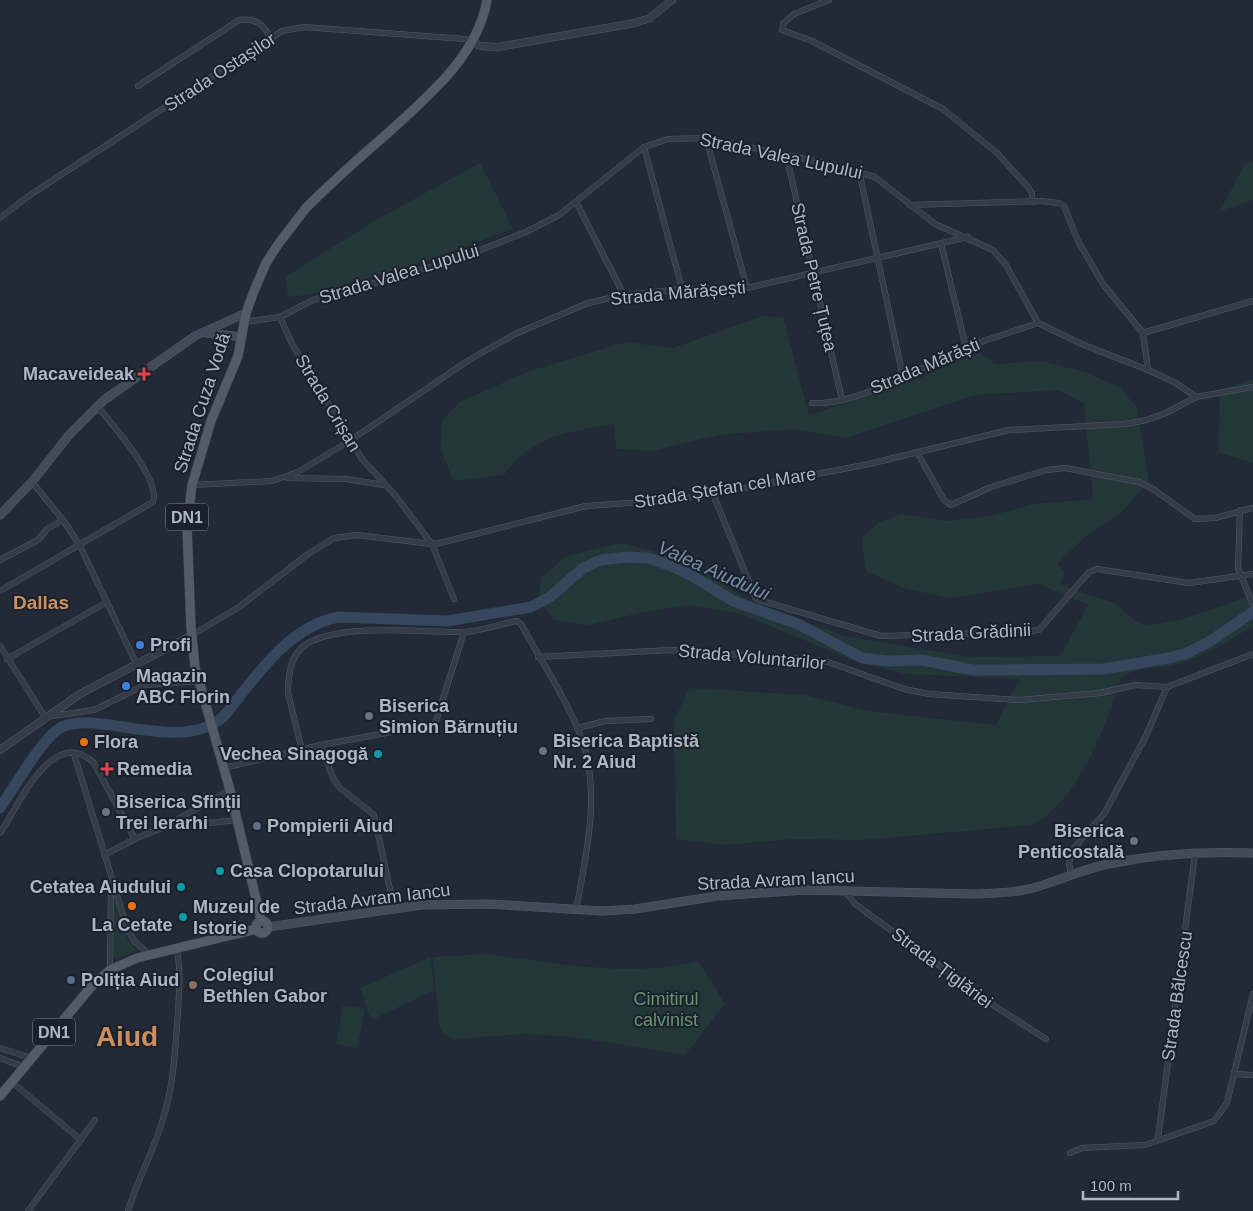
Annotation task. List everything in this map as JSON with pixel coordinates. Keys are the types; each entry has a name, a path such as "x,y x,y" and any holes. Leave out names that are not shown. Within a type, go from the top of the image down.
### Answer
{"main road":[{"name":"Strada Cuza Vodă","path":"224,768 199,681 192,635 186,538 192,485 211,420 234,369 245,317 266,263 290,226 325,188 436,88 458,64 481,23 487,0"},
{"path":"0,515 32,482 69,435 97,406 177,348 204,333 245,317"},
{"path":"204,333 242,337"},
{"name":"DN1","path":"0,1096 92,987 110,970 150,955 256,930 256,923 265,924 224,768"},
{"name":"Strada Avram Iancu","path":"265,924 430,904 490,904 576,910 635,909 726,895 843,890 938,894 1002,893 1024,890 1109,864 1196,853 1253,853"}],"street":[{"path":"472,42 480,46 498,47 615,28 650,18 672,0"},
{"path":"829,0 794,14 783,24 782,30 812,41 943,109 998,153 1032,193 1032,202"},
{"path":"138,86 239,20 254,20 261,24 271,38"},
{"name":"Strada Ostașilor","path":"0,218 27,197 282,31 304,27 465,39 472,42"},
{"path":"706,138 747,288"},
{"name":"Strada Valea Lupului","path":"245,317 280,317 313,300 407,274 482,249 542,225 576,202 623,162 644,147 668,139 706,138 786,154 859,171 876,177 935,224 987,246 998,254 1038,323"},
{"path":"644,147 682,289"},
{"name":"Strada Petre Țuțea","path":"786,154 842,400"},
{"path":"859,171 903,377"},
{"path":"576,202 624,295"},
{"path":"909,205 1050,202 1064,206 1078,242 1103,284 1143,333 1148,370"},
{"name":"Strada Mărășești","path":"192,485 243,484 285,478 351,440 468,360 515,334 588,303 624,295 682,289 747,288 968,237"},
{"path":"941,243 966,348"},
{"path":"1143,333 1253,300"},
{"name":"Strada Crișan","path":"280,317 292,344 362,459 395,495 432,544 454,598"},
{"path":"1038,323 1084,345 1176,383 1196,397"},
{"name":"Strada Mărăști","path":"812,403 827,404 842,400 903,377 966,348 1038,323"},
{"name":"Strada Ștefan cel Mare","path":"192,635 240,606 308,554 334,538 357,535 432,544 586,506 672,500 712,494 816,475 1009,430 1117,424 1147,420 1166,414 1196,397 1253,387"},
{"path":"0,591 153,502 155,496 135,454 97,406"},
{"path":"917,452 944,500 951,505 990,487 1046,470 1065,468 1139,482 1153,489 1195,519 1215,518 1253,508"},
{"name":"Strada Crișan","path":"285,478 346,479 384,485"},
{"path":"32,482 63,520 80,546 136,663"},
{"name":"Strada Grădinii","path":"712,494 756,599 789,611 881,636 1039,630 1092,569 1189,583 1253,574"},
{"path":"1240,510 1237,562 1252,603"},
{"path":"0,560 38,540 48,529 63,520"},
{"path":"7,658 107,602"},
{"path":"302,750 288,693 288,684 293,662 305,645 315,639 348,631 464,632 517,621 521,624 578,728 588,761 591,792 586,851 576,910"},
{"path":"224,768 321,745 434,724 464,632"},
{"path":"0,750 44,717 80,694 192,635"},
{"path":"0,646 44,717"},
{"name":"Strada Voluntarilor","path":"538,656 671,650 816,660 828,662 904,689 929,694 1020,700 1091,694 1135,685 1167,686 1253,654"},
{"path":"44,717 94,710 144,685 199,681"},
{"path":"1071,875 1069,863 1072,850 1104,814 1146,736 1167,686"},
{"path":"578,728 606,721 652,719"},
{"path":"321,745 333,778 339,786 374,815 394,908"},
{"path":"0,833 42,768 58,756 74,754 84,756 94,763 135,839"},
{"path":"74,754 111,881 131,935 150,955"},
{"path":"104,855 164,827 230,790"},
{"path":"164,827 238,820"},
{"name":"Strada Bălcescu","path":"1158,1139 1196,853"},
{"path":"110,970 111,881"},
{"name":"Strada Țiglăriei","path":"843,890 856,904 998,1009 1046,1039"},
{"path":"128,1211 138,1180 162,1124 170,1094 176,1050 180,994 178,949"},
{"path":"1070,1153 1082,1148 1146,1145 1158,1139 1206,1126 1214,1121 1227,1103 1253,994"},
{"path":"0,1048 32,1058"},
{"path":"0,1058 24,1067"},
{"path":"1234,1074 1253,1075"},
{"path":"12,1082 81,1140"},
{"path":"28,1211 96,1120"}],"green space":[{"path":"1253,160 1253,200 1220,211 1244,165"},
{"path":"480,163 513,229 421,263 313,294 288,297 285,277 376,220"},
{"path":"763,316 783,317 809,415 897,387 979,353 996,364 1043,361 1084,372 1120,387 1137,408 1149,481 1120,514 1085,537 1057,564 1065,572 1060,584 1111,602 1134,620 1142,624 1152,625 1166,623 1214,609 1253,594 1253,626 1216,648 1187,661 1169,666 1135,671 1121,677 1108,717 1089,760 1077,780 1049,814 1032,825 863,840 794,839 724,845 676,839 674,721 689,688 805,695 867,711 996,725 1020,679 905,674 852,660 741,614 689,605 644,612 589,625 554,620 539,601 541,577 567,556 621,543 689,561 747,600 845,636 968,657 1060,656 1088,605 1039,584 950,598 903,588 866,571 862,538 878,523 901,514 946,521 991,516 1033,504 1093,499 1084,403 1058,390 975,395 845,438 792,429 719,435 652,451 616,449 614,424 568,433 539,444 514,462 504,475 453,481 441,449 442,420 460,402 527,372 626,342 673,348"},
{"path":"1253,379 1253,463 1218,452 1220,390"},
{"path":"112,902 116,902 128,941 136,951 117,959 112,956"},
{"name":"Cimitirul calvinist","path":"487,954 619,969 646,969 698,961 725,1004 685,1055 573,1037 526,1034 453,1039 444,1034 439,1025 433,957"},
{"path":"431,957 434,990 374,1019 370,1017 360,988"},
{"path":"343,1005 365,1009 357,1048 336,1044"}],"waterway":[{"name":"Valea Aiudului","path":"0,808 35,755 57,730 72,724 91,723 160,732 184,732 205,727 224,716 260,670 288,643 319,623 338,617 447,621 531,607 550,597 583,568 601,560 627,557 648,558 672,566 733,601 798,624 862,658 888,661 922,660 973,670 1104,669 1169,658 1187,653 1209,642 1253,612"}],"place":[{"name":"Macaveideak","path":"144,374"},
{"name":"Profi","path":"140,645"},
{"name":"Magazin ABC Florin","path":"126,686"},
{"name":"Biserica Simion Bărnuțiu","path":"369,716"},
{"name":"Flora","path":"84,742"},
{"name":"Biserica Baptistă Nr. 2 Aiud","path":"543,751"},
{"name":"Vechea Sinagogă","path":"378,754"},
{"name":"Remedia","path":"107,769"},
{"name":"Biserica Sfinții Trei Ierarhi","path":"106,812"},
{"name":"Pompierii Aiud","path":"257,826"},
{"name":"Biserica Penticostală","path":"1134,841"},
{"name":"Casa Clopotarului","path":"220,871"},
{"name":"Cetatea Aiudului","path":"181,887"},
{"name":"La Cetate","path":"132,906"},
{"name":"Muzeul de Istorie","path":"183,917"},
{"name":"Poliția Aiud","path":"71,980"},
{"name":"Colegiul Bethlen Gabor","path":"193,985"}],"district":[{"name":"Dallas","path":"41,602"},
{"name":"Aiud","path":"127,1036"}]}
